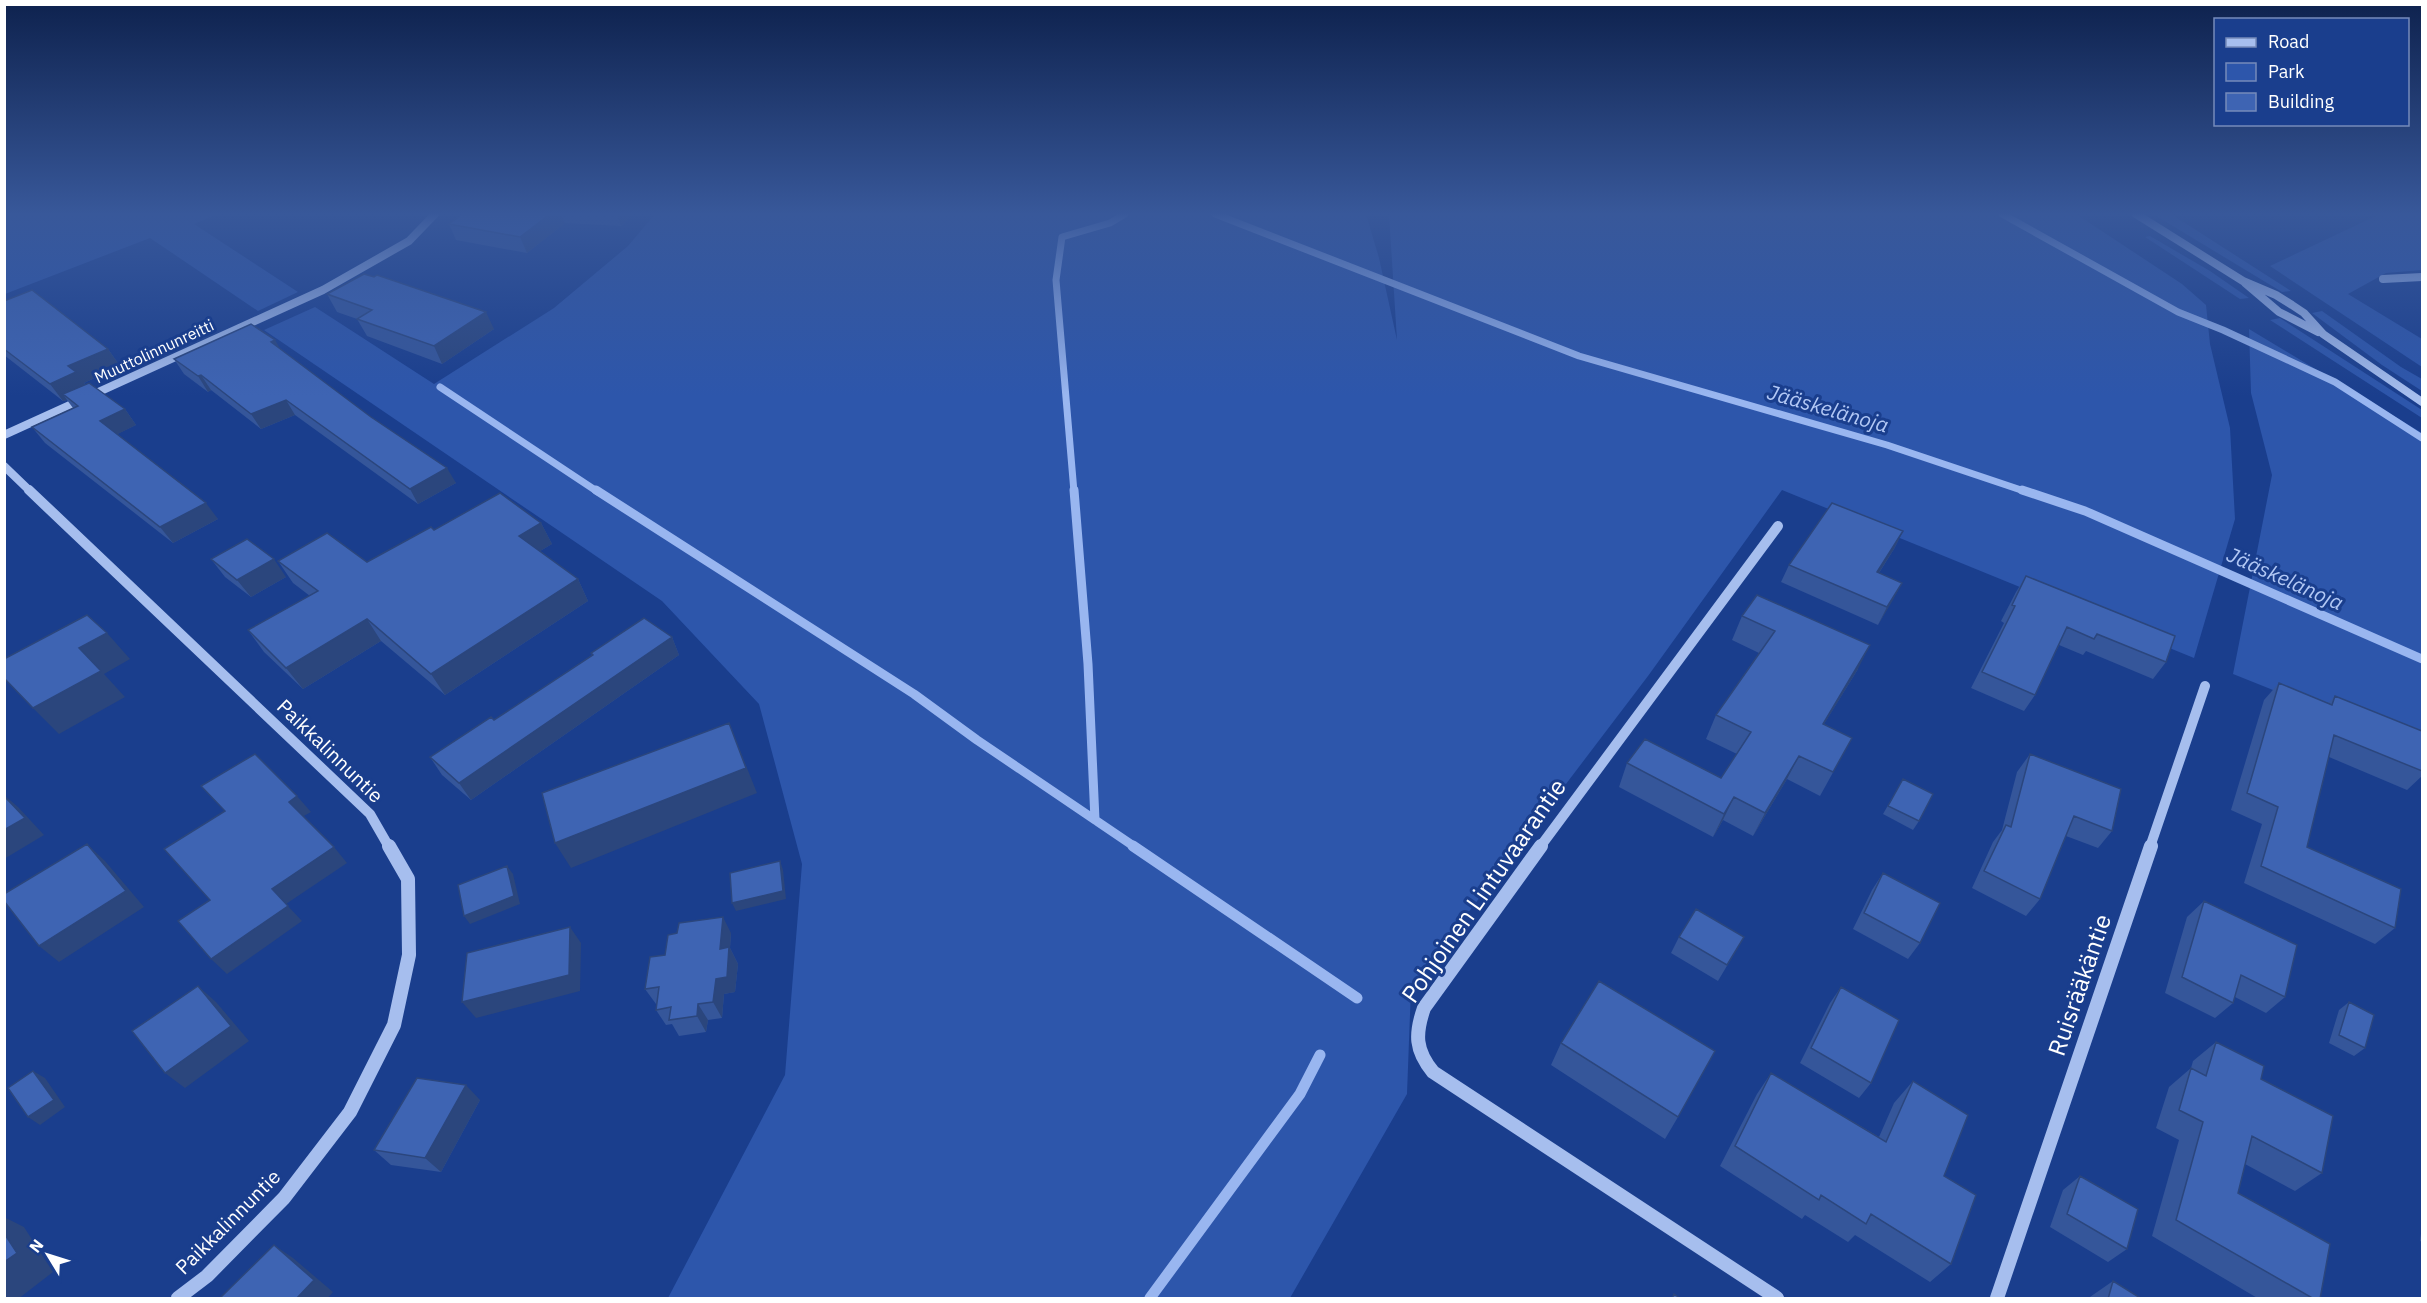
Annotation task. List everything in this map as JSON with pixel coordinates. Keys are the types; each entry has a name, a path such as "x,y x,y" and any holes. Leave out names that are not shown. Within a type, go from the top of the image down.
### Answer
{"street":[{"name":"Muuttolinnunreitti","path":"4,435 323,290 350,275"},
{"path":"2233,275 2292,305 2304,313 2323,334"},
{"path":"2383,279 2422,277"},
{"path":"2243,281 2259,299 2284,317 2323,334 2422,402"},
{"name":"Paikkalinnuntie","path":"4,466 370,814 408,879 409,955 394,1025 350,1112 284,1198 207,1276 178,1299"},
{"name":"Pohjoinen Lintuvaarantie","path":"1777,1299 1433,1072 1416,1046 1418,1026 1424,1008 1638,712 1778,526"},
{"name":"Ruisrääkäntie","path":"1998,1299 2205,686"}],"green space":[{"path":"5,275 55,275 5,294"},
{"path":"204,275 272,275 298,292 258,311"},
{"path":"594,275 1383,275 1397,340 1393,275 2168,275 2206,305 2210,344 2230,428 2235,519 2194,658 1782,490 1648,676 1411,988 1407,1094 1290,1298 668,1298 785,1075 802,864 759,704 662,601 264,330 315,307 434,384 554,308"},
{"path":"2203,275 2215,275 2249,298 2240,299"},
{"path":"2254,275 2266,275 2291,291 2282,292"},
{"path":"2283,275 2383,275 2348,294 2422,339 2422,367"},
{"path":"2322,311 2401,367 2422,379 2422,391 2382,365 2312,313"},
{"path":"2280,318 2422,410 2422,418 2270,320"},
{"path":"2249,329 2422,433 2422,750 2233,674 2272,475 2251,393"}],"building":[{"path":"363,275 374,277 377,275 486,312 434,346 357,319 372,310 327,294"},
{"path":"32,290 108,349 68,366 76,372 50,384 4,349 4,301"},
{"path":"251,324 275,340 271,342 371,417 447,468 410,489 286,400 251,414 201,375 198,376 174,359"},
{"path":"89,383 125,409 100,421 206,503 160,527 32,427 78,406 63,394"},
{"path":"500,493 541,523 519,536 578,579 431,674 367,619 286,668 248,630 318,591 278,561 327,533 367,562 431,527 434,530"},
{"path":"1832,503 1903,531 1877,572 1902,583 1887,607 1789,565"},
{"path":"247,539 274,559 237,580 211,559"},
{"path":"2026,576 2175,636 2166,662 2097,634 2094,639 2067,627 2035,695 1982,672 2015,606 2012,605"},
{"path":"1757,595 1870,645 1823,724 1852,738 1833,772 1799,756 1765,813 1734,797 1724,814 1627,763 1645,739 1721,778 1751,732 1716,715 1775,631 1742,616"},
{"path":"87,615 107,633 79,648 101,671 33,708 4,678 4,659"},
{"path":"644,618 672,637 459,783 430,757 491,717 494,720 593,655 591,653"},
{"path":"2279,683 2332,705 2335,696 2422,731 2422,771 2334,735 2307,847 2401,889 2395,928 2261,866 2278,807 2247,793"},
{"path":"729,723 746,768 555,843 542,793"},
{"path":"255,754 297,796 289,802 334,847 272,889 288,906 211,959 178,921 210,900 164,849 225,811 201,786"},
{"path":"2030,754 2121,789 2112,831 2074,816 2040,899 1984,871 2006,825 2011,827"},
{"path":"1903,779 1933,794 1919,821 1888,806"},
{"path":"4,796 25,818 4,830"},
{"path":"87,844 126,891 39,946 4,901 4,894"},
{"path":"780,861 783,891 732,903 730,873"},
{"path":"507,866 514,896 464,916 458,885"},
{"path":"1883,873 1940,903 1920,943 1864,913"},
{"path":"2204,901 2297,945 2285,997 2241,975 2233,1003 2182,977"},
{"path":"1696,909 1744,937 1727,965 1679,937"},
{"path":"723,917 720,949 729,947 727,977 716,979 713,1002 698,1004 697,1016 669,1020 671,1007 656,1010 659,987 645,989 650,957 665,955 668,935 677,933 679,923"},
{"path":"570,927 569,975 462,1002 467,953"},
{"path":"1599,981 1715,1051 1678,1117 1561,1043"},
{"path":"198,986 231,1026 165,1073 132,1031"},
{"path":"1841,987 1899,1020 1871,1083 1811,1048"},
{"path":"2349,1002 2374,1015 2365,1048 2339,1035"},
{"path":"2216,1042 2264,1066 2261,1079 2333,1116 2322,1173 2252,1136 2238,1193 2330,1244 2320,1299 2314,1299 2176,1220 2203,1122 2179,1110 2191,1068 2206,1076"},
{"path":"33,1071 54,1100 28,1117 8,1088"},
{"path":"1771,1073 1886,1142 1913,1081 1968,1115 1944,1176 1976,1195 1951,1264 1871,1214 1866,1224 1821,1195 1819,1200 1735,1146"},
{"path":"417,1078 466,1085 425,1158 374,1150"},
{"path":"2080,1176 2138,1209 2127,1249 2067,1214"},
{"path":"4,1233 17,1253 4,1262"},
{"path":"274,1245 314,1280 296,1299 219,1299"},
{"path":"2113,1281 2142,1299 2108,1299"}],"waterway":[{"path":"1057,275 1074,492"},
{"name":"Jääskelänoja","path":"1371,275 1579,356 1887,445 2027,492"},
{"path":"2111,275 2178,312 2223,330 2335,382 2422,438"},
{"path":"440,387 598,492"},
{"path":"596,490 914,694 1095,820"},
{"path":"1074,490 1088,664 1095,820"},
{"name":"Jääskelänoja","path":"2022,490 2085,511 2422,659"},
{"path":"1095,820 1135,847"},
{"path":"1133,846 1357,998"},
{"path":"1150,1298 1300,1094 1320,1055"}]}
